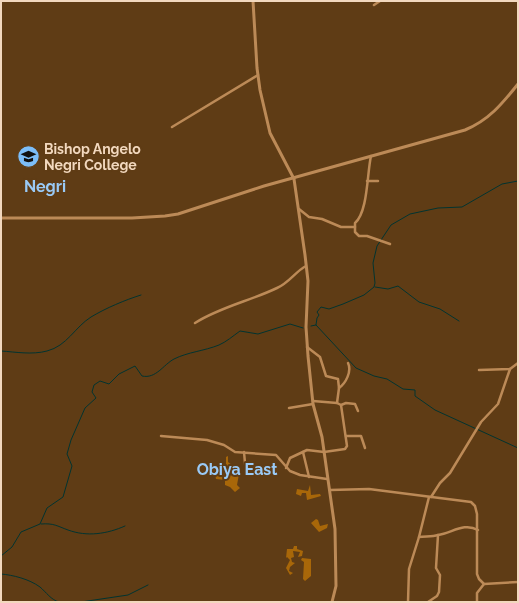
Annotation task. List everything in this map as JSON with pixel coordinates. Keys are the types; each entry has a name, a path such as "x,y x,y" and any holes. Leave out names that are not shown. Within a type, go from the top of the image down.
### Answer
{"street":[{"path":"253,1 258,75 271,134 294,179 299,210 306,266 307,347 313,403 324,452 335,529 336,578 332,602"},
{"path":"374,5 380,1"},
{"path":"172,127 258,75"},
{"path":"1,218 132,218 165,216 184,212 264,186 294,179 465,130 480,124 504,102 518,84"},
{"path":"355,232 355,223 360,217 371,156"},
{"path":"367,181 378,181"},
{"path":"299,210 309,217 322,219 341,227 355,227"},
{"path":"351,228 359,236 367,236 390,244"},
{"path":"195,323 233,304 263,295 287,284 306,266"},
{"path":"307,347 320,357 326,376 338,379 339,388 337,403"},
{"path":"339,388 346,379 349,368 348,363"},
{"path":"408,602 409,569 430,497 440,483 450,473 481,422 498,404 510,369 518,363"},
{"path":"479,370 510,369"},
{"path":"341,406 346,402 355,404 358,411"},
{"path":"286,468 290,458 303,452 310,450 324,452 345,449 347,446 341,406 337,403 313,403 288,408"},
{"path":"162,436 207,440 224,445 232,451 277,456 286,468 300,475 327,479"},
{"path":"346,436 361,436 365,448"},
{"path":"244,452 246,474"},
{"path":"303,452 309,477"},
{"path":"330,490 369,489 467,501 473,504 476,508 478,530 477,574 479,579 484,584 518,582"},
{"path":"419,537 438,535 462,527 470,527 478,530"},
{"path":"428,602 437,596 439,592 440,575 436,564 438,535"},
{"path":"477,602 477,593 484,584"}],"shaded area":[{"path":"228,456 228,462 232,465 228,471 239,474 237,485 240,488 235,492 230,487 225,485 225,480 216,479 215,474 211,475 209,473 209,471 216,467 226,468 226,457"},
{"path":"310,485 311,495 320,494 321,496 307,500 306,493 302,493 301,496 296,494 297,489 308,491"},
{"path":"316,519 318,520 320,526 328,524 327,528 319,532 311,523"},
{"path":"294,546 297,546 297,549 303,551 302,556 298,557 300,552 293,551 294,557 291,558 292,562 295,563 290,567 289,571 293,573 290,575 286,568 290,560 287,557 286,558 287,549 293,549"},
{"path":"302,558 311,559 311,576 305,581 303,579 304,562 301,560"}],"waterway":[{"path":"311,326 316,325 319,315 317,312 321,307 329,309 343,304 364,295 374,287 373,263 377,246 391,225 410,214 438,208 462,207 502,184 518,181"},
{"path":"375,287 388,289 398,286 419,302 440,309 459,321"},
{"path":"1,351 36,353 54,349 91,317 116,304 141,295"},
{"path":"1,556 12,547 21,532 40,524 47,508 63,497 72,466 67,454 71,440 85,408 96,398 92,392 94,385 100,381 109,384 119,374 135,366 142,376 155,374 174,359 219,345 240,331 258,334 290,324 303,328"},
{"path":"316,325 356,368 374,376 387,379 403,389 415,390 415,396 435,410 518,448"},
{"path":"41,524 52,524 75,532 90,534 104,533 125,526"},
{"path":"1,574 16,576 31,582 40,587 54,600 59,602"},
{"path":"81,602 128,595 148,585"}],"place":[{"name":"Bishop Angelo Negri College","path":"28,157"}],"district":[{"name":"Negri","path":"45,186"},
{"name":"Obiya East","path":"237,469"}]}
